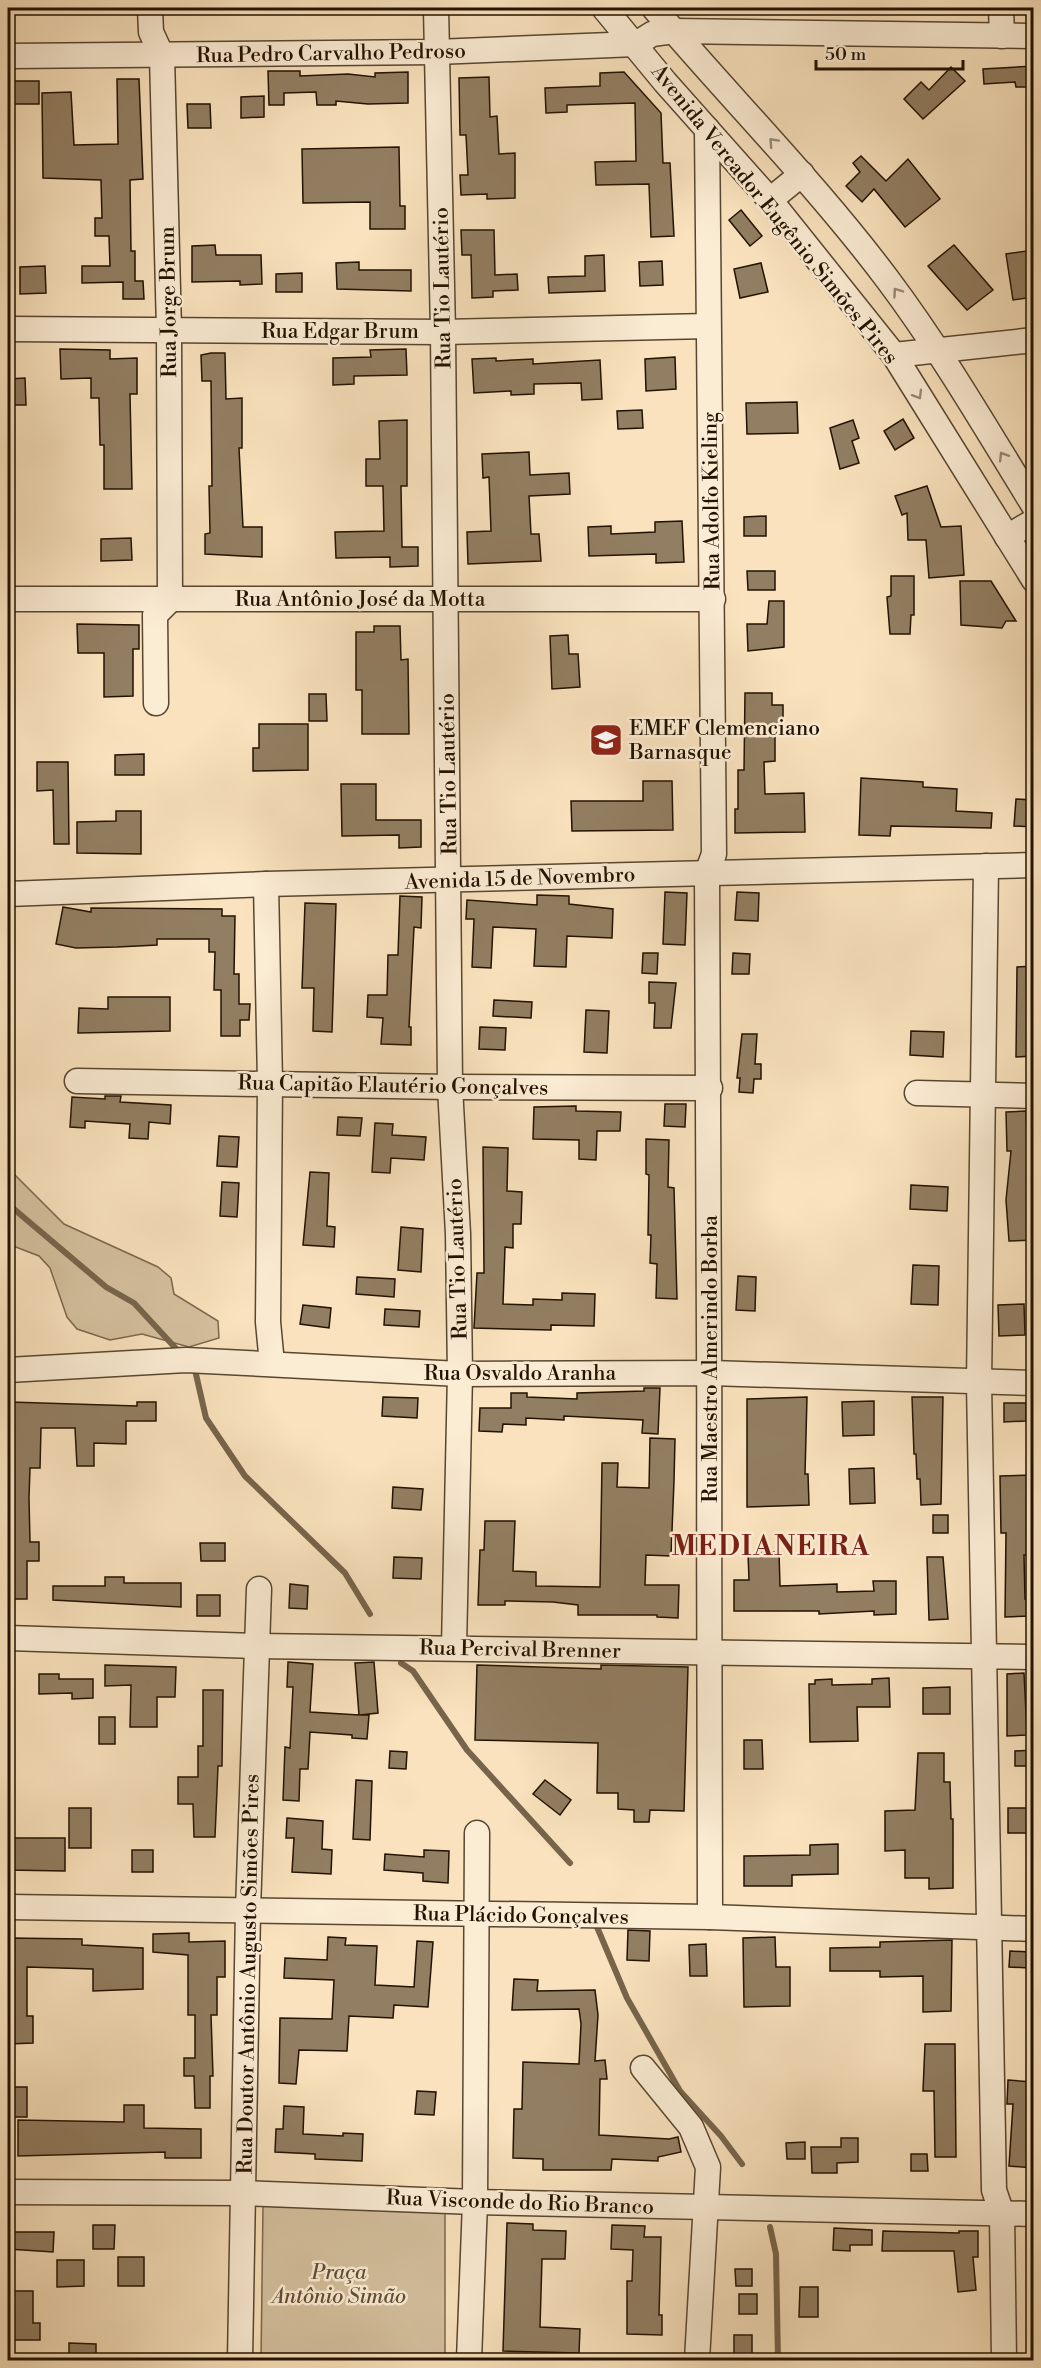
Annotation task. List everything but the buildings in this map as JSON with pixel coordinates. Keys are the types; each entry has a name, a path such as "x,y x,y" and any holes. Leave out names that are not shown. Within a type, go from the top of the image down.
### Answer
{"street":[{"name":"Rua Jorge Brum","path":"150,8 151,32 162,56 169,330 170,600"},
{"name":"Rua Tio Lautério","path":"436,8 436,52 440,103 443,332 450,1088 458,1234 460,1374 454,1647"},
{"name":"Avenida Vereador Eugênio Simões Pires","path":"604,8 654,36 802,174 888,280 937,349 1034,506"},
{"name":"Avenida Vereador Eugênio Simões Pires","path":"654,8 654,36 706,129 770,200 894,354 1034,580"},
{"path":"1001,8 1002,36"},
{"name":"Rua Pedro Carvalho Pedroso","path":"8,56 436,52 654,36 1034,36"},
{"name":"Rua Adolfo Kieling","path":"706,129 713,599 714,854 707,873"},
{"path":"770,200 802,174"},
{"name":"Rua Edgar Brum","path":"8,329 443,332 708,326"},
{"path":"894,354 1034,340"},
{"path":"1007,537 1034,521"},
{"name":"Rua Antônio José da Motta","path":"8,599 713,599"},
{"path":"156,703 155,615 170,600"},
{"name":"Avenida 15 de Novembro","path":"8,894 266,884 1034,865"},
{"path":"986,866 979,1383 982,1656 990,1929 994,2190 1002,2214 1004,2361"},
{"name":"Rua Maestro Almerindo Borba","path":"707,873 711,1373 708,1652 710,1917"},
{"path":"266,884 270,1083 268,1322 272,1364"},
{"name":"Rua Capitão Elautério Gonçalves","path":"77,1081 450,1088 710,1088"},
{"path":"917,1093 1034,1096"},
{"name":"Rua Osvaldo Aranha","path":"8,1370 186,1360 460,1374 711,1373 1034,1383"},
{"name":"Rua Doutor Antônio Augusto Simões Pires","path":"240,2361 248,1910 259,1588"},
{"name":"Rua Percival Brenner","path":"8,1638 256,1646 1034,1657"},
{"path":"469,2361 475,2202 477,1833"},
{"name":"Rua Plácido Gonçalves","path":"8,1907 710,1917 1034,1929"},
{"path":"643,2068 691,2127 708,2168 697,2361"},
{"name":"Rua Visconde do Rio Branco","path":"8,2192 243,2193 475,2202 1034,2214"}],"green space":[{"path":"8,1168 64,1224 158,1267 171,1278 174,1294 218,1321 219,1338 189,1347 142,1334 110,1340 77,1329 67,1317 50,1268 39,1256 8,1244"},
{"name":"Praça Antônio Simão","path":"263,2206 445,2211 445,2360 261,2360"}],"waterway":[{"path":"8,1204 106,1287 134,1303 181,1354"},
{"path":"192,1366 195,1370 206,1418 245,1476 345,1573 370,1614"},
{"path":"401,1663 413,1671 467,1750 570,1863"},
{"path":"597,1927 627,1998 680,2091 721,2136 742,2164"},
{"path":"770,2227 776,2254 778,2360"}],"place":[{"name":"EMEF Clemenciano Barnasque","path":"606,740"}],"district":[{"name":"MEDIANEIRA","path":"771,1546"}]}
